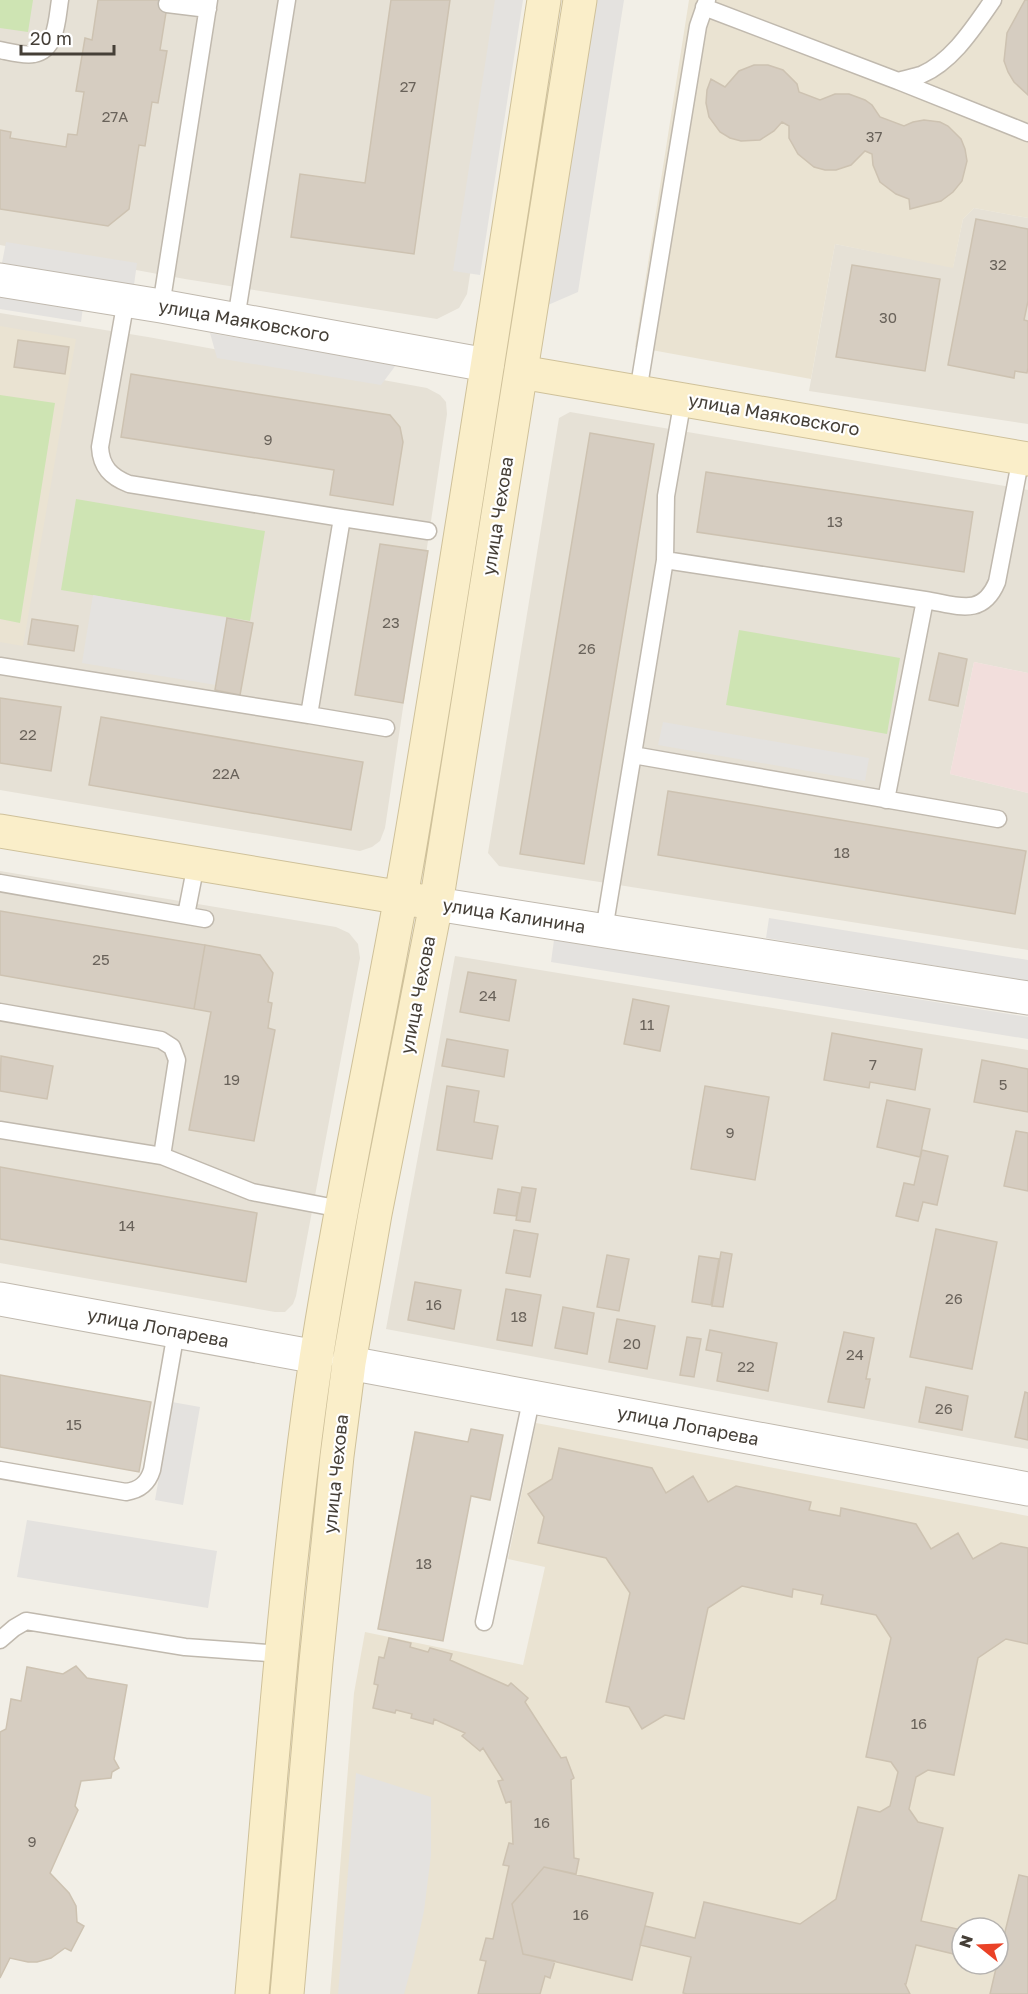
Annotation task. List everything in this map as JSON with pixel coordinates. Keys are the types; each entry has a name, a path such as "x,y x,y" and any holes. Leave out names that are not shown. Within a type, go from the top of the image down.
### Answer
{"main road":[{"name":"улица Чехова","path":"252,1994 282,1654 303,1460 317,1357 342,1209 401,898 544,0"},
{"name":"улица Чехова","path":"287,1994 317,1651 349,1363 375,1214 436,903 580,0"},
{"name":"улица Маяковского","path":"521,372 1024,458"},
{"name":"улица Калинина","path":"0,831 436,903"}],"street":[{"name":"улица Маяковского","path":"0,280 236,319 487,365"},
{"name":"улица Калинина","path":"436,903 1028,998"},
{"name":"улица Лопарева","path":"0,1299 317,1357"},
{"name":"улица Лопарева","path":"349,1363 1028,1489"}],"lane":[{"path":"0,50 35,54 47,47 54,34 60,0"},
{"path":"236,319 288,0"},
{"path":"898,81 920,75 951,54 993,0"},
{"path":"161,306 208,5 167,4"},
{"path":"638,392 698,26 705,4 1028,133"},
{"path":"126,300 100,447 102,463 107,470 129,484 428,531"},
{"path":"604,930 665,560 666,496 683,399"},
{"path":"665,560 970,607 982,603 991,594 997,582 1024,458"},
{"path":"309,715 342,518"},
{"path":"886,800 925,600"},
{"path":"0,666 386,728"},
{"path":"633,755 998,819"},
{"path":"186,915 196,864"},
{"path":"0,883 205,919"},
{"path":"0,1012 161,1040 172,1047 177,1060 162,1156"},
{"path":"0,1130 162,1156 252,1192 342,1209"},
{"path":"0,1470 126,1492 145,1484 152,1470 176,1332"},
{"path":"484,1622 532,1396"},
{"path":"0,1640 26,1621 185,1647 282,1654"}],"shaded area":[{"path":"0,0 513,0 467,294 459,308 437,319 185,279 0,245"},
{"path":"495,0 523,0 480,275 453,271"},
{"path":"596,0 624,0 578,292 548,305"},
{"path":"689,0 1028,0 1028,218 974,208 963,219 953,268 835,244 811,379 635,347"},
{"path":"974,208 1028,218 1028,424 809,391 835,244 953,267 963,219"},
{"path":"6,242 137,263 134,285 2,263"},
{"path":"0,294 83,307 81,322 0,309"},
{"path":"0,313 148,337 427,388 440,395 446,402 447,414 385,828 380,841 372,847 360,851 0,790"},
{"path":"0,326 76,339 23,646 0,642"},
{"path":"210,333 396,365 381,385 217,358"},
{"path":"570,412 1028,490 1028,673 974,662 950,774 1028,793 1028,950 499,866 488,853 559,418"},
{"path":"93,595 227,618 216,685 82,663"},
{"path":"974,662 1028,673 1028,793 950,774"},
{"path":"663,722 869,758 865,781 658,745"},
{"path":"0,871 336,927 349,933 358,944 360,958 296,1296 293,1304 285,1312 0,1263"},
{"path":"769,918 1028,960 1028,981 766,938"},
{"path":"554,940 1028,1017 1028,1039 551,962"},
{"path":"455,956 1028,1050 1028,1449 386,1329"},
{"path":"172,1402 200,1407 183,1505 155,1500"},
{"path":"536,1423 1028,1516 1028,1994 330,1994 354,1693 365,1632 523,1665 545,1567 508,1559"},
{"path":"27,1520 217,1551 208,1608 17,1577"},
{"path":"356,1773 431,1797 431,1855 424,1911 404,1994 338,1994"}],"green space":[{"path":"0,0 33,0 28,32 0,28"},
{"path":"0,395 55,403 20,623 0,619"},
{"path":"76,499 265,531 250,621 61,590"},
{"path":"739,630 900,658 887,734 726,705"}],"building":[{"path":"98,0 168,0 160,50 167,51 158,103 152,102 145,146 139,145 129,209 108,226 0,209 0,130 11,132 10,138 66,147 68,134 77,135 84,92 76,91 85,38 92,40"},
{"path":"391,0 450,0 414,254 291,237 300,174 365,183"},
{"path":"1025,0 1028,0 1028,95 1014,82 1004,61 1007,33"},
{"path":"754,65 768,65 783,70 797,84 799,92 820,100 835,94 849,94 872,105 880,117 904,126 924,120 940,122 948,126 961,139 965,149 967,161 962,181 941,201 910,209 909,199 896,194 880,182 873,165 872,154 865,151 851,165 836,170 825,170 814,167 798,154 789,138 789,126 782,122 774,131 760,140 741,141 730,138 720,132 709,117 706,103 707,90 711,79 725,87 739,71"},
{"path":"976,219 1028,229 1028,301 1024,320 1028,321 1028,368 1027,373 1015,371 1014,378 948,365"},
{"path":"852,265 940,279 925,371 836,357"},
{"path":"18,340 69,347 65,374 14,367"},
{"path":"131,374 390,415 400,427 403,442 393,505 330,495 334,470 121,437"},
{"path":"590,433 654,444 584,864 520,854"},
{"path":"706,472 973,512 964,572 697,532"},
{"path":"380,544 428,551 403,703 355,695"},
{"path":"227,618 253,623 240,695 215,690"},
{"path":"32,619 78,626 74,651 28,644"},
{"path":"939,653 967,659 958,706 929,700"},
{"path":"0,698 61,707 51,771 0,763"},
{"path":"101,717 363,762 351,830 89,785"},
{"path":"668,791 1026,851 1015,914 658,855"},
{"path":"0,911 205,945 194,1009 0,975"},
{"path":"205,945 260,955 273,973 268,1002 272,1003 268,1028 275,1030 254,1141 189,1130 211,1012 194,1009"},
{"path":"468,972 516,980 509,1021 460,1012"},
{"path":"633,999 669,1006 660,1051 624,1044"},
{"path":"832,1033 922,1049 915,1090 870,1082 869,1088 824,1080"},
{"path":"447,1039 508,1050 504,1077 442,1066"},
{"path":"1,1056 53,1066 47,1099 0,1091"},
{"path":"982,1060 1028,1069 1028,1112 974,1102"},
{"path":"447,1086 479,1091 474,1122 498,1126 492,1159 437,1150"},
{"path":"705,1086 769,1097 755,1180 691,1169"},
{"path":"887,1100 930,1109 920,1157 877,1147"},
{"path":"1016,1131 1028,1133 1028,1191 1004,1186"},
{"path":"922,1150 948,1156 937,1205 923,1202 918,1221 896,1216 904,1183 914,1185"},
{"path":"0,1167 257,1213 246,1282 0,1239"},
{"path":"522,1187 536,1189 530,1222 516,1220"},
{"path":"498,1189 520,1193 516,1216 494,1213"},
{"path":"936,1229 997,1242 972,1369 910,1357"},
{"path":"514,1230 538,1234 530,1277 506,1273"},
{"path":"721,1252 732,1254 723,1307 712,1306"},
{"path":"607,1255 629,1259 619,1311 597,1307"},
{"path":"699,1256 719,1259 711,1305 692,1302"},
{"path":"415,1282 461,1290 454,1329 408,1320"},
{"path":"506,1289 541,1295 532,1346 497,1340"},
{"path":"563,1307 594,1313 587,1354 555,1348"},
{"path":"617,1319 655,1326 647,1369 609,1362"},
{"path":"710,1330 777,1343 768,1391 717,1381 722,1353 706,1350"},
{"path":"844,1332 874,1338 866,1379 870,1379 864,1408 828,1402"},
{"path":"687,1337 701,1339 694,1377 680,1375"},
{"path":"0,1375 151,1402 139,1472 0,1447"},
{"path":"926,1387 968,1396 962,1430 919,1422"},
{"path":"1025,1392 1028,1393 1028,1440 1015,1437"},
{"path":"471,1429 503,1435 490,1500 471,1496 443,1641 378,1629 415,1432 468,1442"},
{"path":"559,1448 652,1468 666,1493 693,1476 708,1502 736,1486 811,1502 809,1510 840,1516 841,1508 916,1524 931,1549 958,1533 973,1559 1001,1543 1028,1548 1028,1644 1006,1639 978,1658 954,1775 928,1770 916,1777 909,1809 918,1822 943,1828 921,1921 950,1927 950,1953 916,1945 905,1984 910,1994 687,1994 683,1993 691,1957 640,1945 645,1926 695,1938 704,1902 800,1924 836,1899 858,1807 880,1812 890,1806 898,1772 891,1762 866,1757 891,1638 876,1615 821,1604 823,1595 793,1589 792,1597 742,1586 708,1608 684,1719 665,1715 642,1729 629,1707 606,1702 630,1593 606,1558 538,1543 544,1517 528,1494 552,1479"},
{"path":"389,1638 411,1643 410,1647 428,1652 430,1648 452,1654 450,1660 508,1686 511,1683 528,1698 525,1702 561,1758 566,1757 574,1778 571,1780 574,1858 579,1859 576,1874 544,1867 512,1904 523,1954 555,1961 550,1978 545,1976 540,1994 478,1994 486,1961 480,1960 486,1938 493,1939 509,1866 503,1865 509,1843 513,1844 511,1801 506,1803 498,1781 503,1780 483,1748 480,1751 462,1736 465,1733 434,1719 433,1724 411,1718 412,1714 373,1708 378,1685 374,1684 379,1657 384,1658"},
{"path":"76,1666 87,1678 127,1685 114,1759 119,1768 112,1772 111,1778 81,1781 75,1806 78,1810 50,1873 69,1893 76,1906 77,1922 84,1926 71,1951 65,1948 51,1958 37,1962 10,1958 0,1978 0,1732 6,1729 11,1699 21,1701 27,1667 63,1674"},
{"path":"544,1867 653,1893 632,1980 523,1954 512,1904"},
{"path":"1019,1875 1028,1877 1028,1994 990,1994 994,1976 1010,1976 1009,1916"}]}
